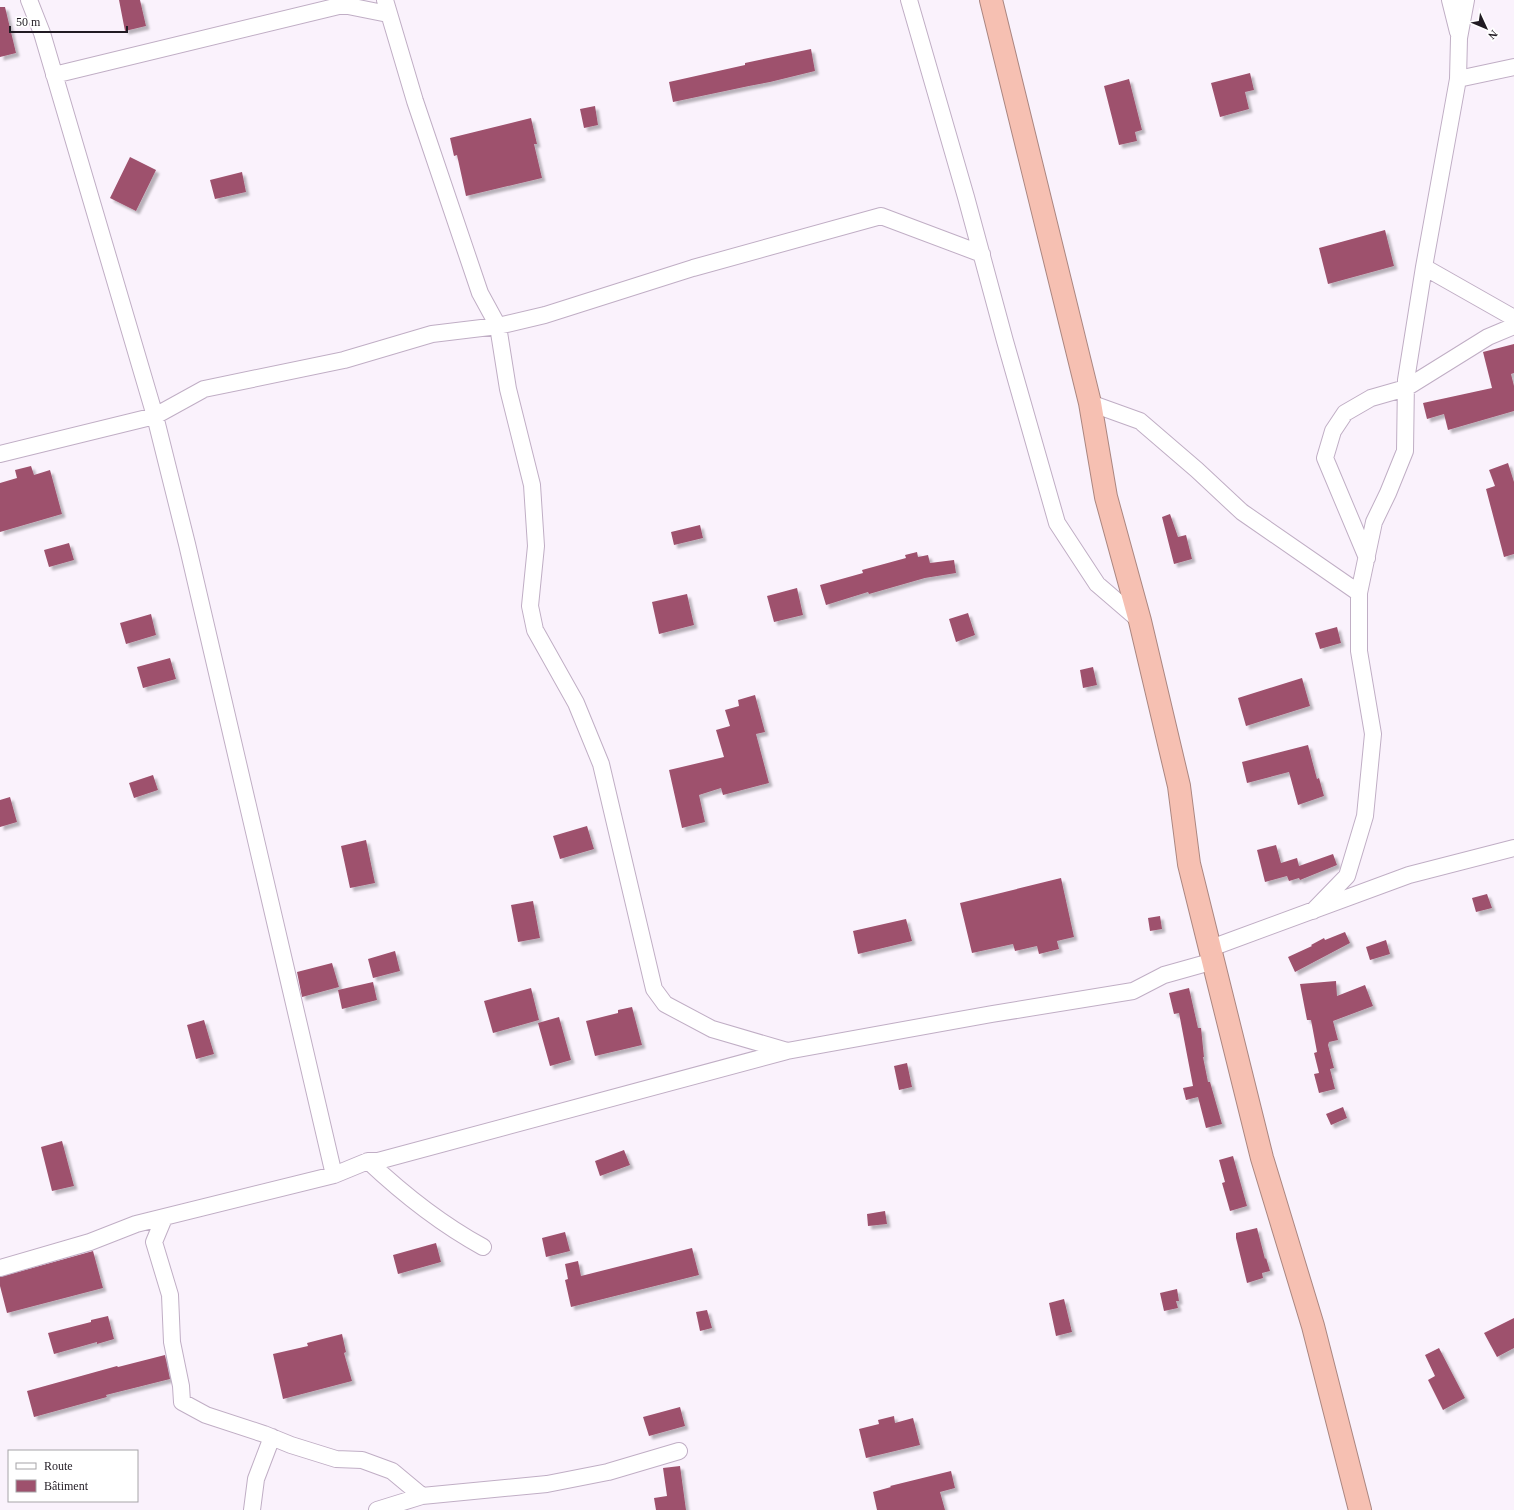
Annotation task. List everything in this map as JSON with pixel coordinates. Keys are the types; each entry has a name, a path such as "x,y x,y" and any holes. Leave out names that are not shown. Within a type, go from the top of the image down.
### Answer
{"highway":[{"path":"991,0 1090,403 1106,496 1140,621 1180,786 1189,864 1262,1158 1313,1326 1360,1510"}],"street":[{"path":"29,0 42,33 155,416 187,544 334,1175"},
{"path":"908,0 966,197 1057,523 1097,584 1140,621"},
{"path":"1450,0 1459,38"},
{"path":"1313,911 1347,876 1365,816 1374,734 1359,651 1359,593 1374,522 1388,493 1405,451 1406,388 1424,267 1458,79 1459,38 1466,0"},
{"path":"54,75 343,5 386,7 415,100 480,293 498,326 508,389 532,485 536,546 530,606 535,630 576,703 601,764 654,989 665,1004 712,1029 787,1051"},
{"path":"1458,79 1514,68"},
{"path":"0,454 155,416 204,390 344,360 432,334 498,326 545,315 693,268 880,216 982,254"},
{"path":"1424,267 1514,318"},
{"path":"1367,558 1325,458 1333,431 1345,413 1371,398 1406,388 1488,337 1514,326"},
{"path":"1090,403 1140,421 1197,470 1242,512 1359,593"},
{"path":"0,1268 90,1242 136,1224 334,1175 368,1161 386,1159 787,1051 992,1014 1133,991 1164,975 1313,911 1409,875 1514,848"},
{"path":"368,1161 390,1181 427,1210 459,1233 483,1247"},
{"path":"164,1218 154,1242 170,1295 172,1342 181,1386 182,1402 206,1415 272,1437 291,1445 336,1459 362,1460 392,1472 422,1496"},
{"path":"252,1510 256,1480 272,1437"},
{"path":"377,1510 422,1496 547,1484 608,1472 679,1451"}],"building":[{"path":"119,0 140,0 146,26 125,31"},
{"path":"0,7 5,7 16,53 0,57"},
{"path":"811,49 815,71 673,102 669,82 745,65 745,63"},
{"path":"1250,73 1254,90 1245,92 1249,109 1220,117 1211,83"},
{"path":"1129,79 1142,130 1135,132 1137,141 1119,145 1104,86"},
{"path":"595,106 598,125 584,128 580,109"},
{"path":"531,118 537,144 534,144 542,178 466,196 457,155 454,156 450,138"},
{"path":"130,157 156,170 136,211 110,198"},
{"path":"242,172 246,192 215,199 210,180"},
{"path":"1385,230 1394,266 1328,284 1319,248"},
{"path":"1514,344 1514,373 1511,374 1514,386 1514,411 1448,430 1444,414 1427,419 1423,403 1492,388 1483,352"},
{"path":"1508,463 1514,482 1514,554 1504,557 1486,489 1495,486 1489,470"},
{"path":"31,466 34,475 50,470 62,514 0,532 0,483 17,478 15,470"},
{"path":"1170,514 1178,537 1186,535 1192,559 1174,564 1162,517"},
{"path":"700,525 703,538 674,545 671,532"},
{"path":"69,543 74,560 49,567 44,550"},
{"path":"917,552 918,557 928,555 930,563 954,560 956,573 925,578 869,594 868,592 826,605 820,585 863,573 862,570 906,558 905,555"},
{"path":"797,588 803,615 774,622 767,596"},
{"path":"687,594 694,625 659,634 652,602"},
{"path":"968,613 975,635 956,642 949,619"},
{"path":"151,614 156,635 126,644 120,623"},
{"path":"1337,627 1341,643 1320,649 1315,633"},
{"path":"170,658 176,679 143,688 137,667"},
{"path":"1093,667 1097,685 1083,688 1080,670"},
{"path":"1302,678 1310,706 1246,726 1238,698"},
{"path":"755,695 765,732 756,734 769,783 723,795 721,788 699,795 705,822 682,828 669,770 724,757 716,730 730,726 725,710 739,706 738,700"},
{"path":"1308,745 1317,779 1319,778 1324,796 1298,805 1289,772 1247,783 1242,762"},
{"path":"153,775 158,790 134,798 129,783"},
{"path":"10,797 17,822 0,827 0,800"},
{"path":"587,826 594,849 560,859 553,836"},
{"path":"366,840 375,883 350,888 341,846"},
{"path":"1276,845 1281,863 1297,858 1299,866 1333,854 1337,865 1300,880 1299,878 1289,881 1287,876 1265,882 1257,850"},
{"path":"1061,878 1074,937 1057,941 1059,949 1039,954 1037,946 1015,951 1013,944 972,953 960,903"},
{"path":"1487,894 1492,908 1476,912 1472,898"},
{"path":"533,901 540,938 518,942 511,905"},
{"path":"1160,916 1162,929 1150,931 1148,918"},
{"path":"906,919 912,941 858,954 853,931"},
{"path":"1345,932 1350,943 1295,972 1288,957 1312,946 1311,945 1324,938 1325,940"},
{"path":"1386,940 1390,954 1370,960 1366,947"},
{"path":"395,951 400,971 373,978 368,959"},
{"path":"332,963 339,987 302,997 297,972"},
{"path":"1336,981 1337,996 1365,985 1373,1006 1333,1021 1338,1040 1329,1042 1328,1045 1334,1068 1330,1069 1335,1089 1319,1093 1314,1074 1319,1073 1314,1053 1317,1052 1311,1020 1307,1020 1300,984"},
{"path":"373,982 377,1000 342,1009 338,990"},
{"path":"531,988 539,1020 493,1033 484,1001"},
{"path":"1189,988 1198,1028 1201,1028 1203,1057 1208,1082 1210,1082 1222,1124 1206,1128 1198,1097 1186,1100 1183,1088 1193,1086 1179,1013 1174,1014 1169,993"},
{"path":"632,1007 642,1045 595,1056 586,1021 618,1013 618,1010"},
{"path":"559,1017 571,1060 550,1066 538,1023"},
{"path":"204,1020 214,1054 196,1059 187,1025"},
{"path":"907,1063 912,1087 899,1090 894,1066"},
{"path":"1343,1107 1347,1118 1331,1125 1326,1114"},
{"path":"62,1141 74,1186 52,1191 41,1147"},
{"path":"624,1150 630,1165 600,1176 595,1161"},
{"path":"1233,1156 1247,1206 1230,1211 1222,1183 1225,1182 1219,1160"},
{"path":"885,1211 887,1224 868,1226 867,1214"},
{"path":"1257,1228 1265,1259 1266,1258 1270,1271 1262,1273 1263,1278 1247,1283 1236,1233"},
{"path":"565,1232 570,1251 546,1257 542,1238"},
{"path":"436,1243 441,1262 398,1274 393,1255"},
{"path":"692,1248 699,1275 571,1307 565,1280 568,1279 565,1264 578,1261 581,1276"},
{"path":"93,1251 103,1288 7,1313 0,1286 0,1277"},
{"path":"1177,1289 1179,1301 1176,1301 1178,1308 1164,1311 1160,1293"},
{"path":"1064,1299 1072,1332 1056,1336 1049,1303"},
{"path":"707,1310 712,1328 700,1331 696,1312"},
{"path":"108,1316 114,1339 97,1344 97,1342 54,1354 48,1333"},
{"path":"1514,1318 1514,1348 1497,1357 1484,1333"},
{"path":"342,1334 346,1352 344,1353 352,1381 283,1399 273,1354 308,1346 307,1343"},
{"path":"1439,1348 1465,1398 1443,1410 1428,1380 1435,1376 1425,1355"},
{"path":"165,1355 170,1379 106,1395 107,1397 34,1417 27,1391 117,1366"},
{"path":"680,1407 685,1426 649,1436 643,1417"},
{"path":"894,1416 895,1423 913,1418 920,1445 866,1458 859,1429 879,1424 878,1420"},
{"path":"680,1466 686,1510 656,1510 654,1498 667,1496 663,1468"},
{"path":"951,1471 955,1488 940,1492 945,1510 877,1510 873,1492 891,1487 890,1486"}]}
